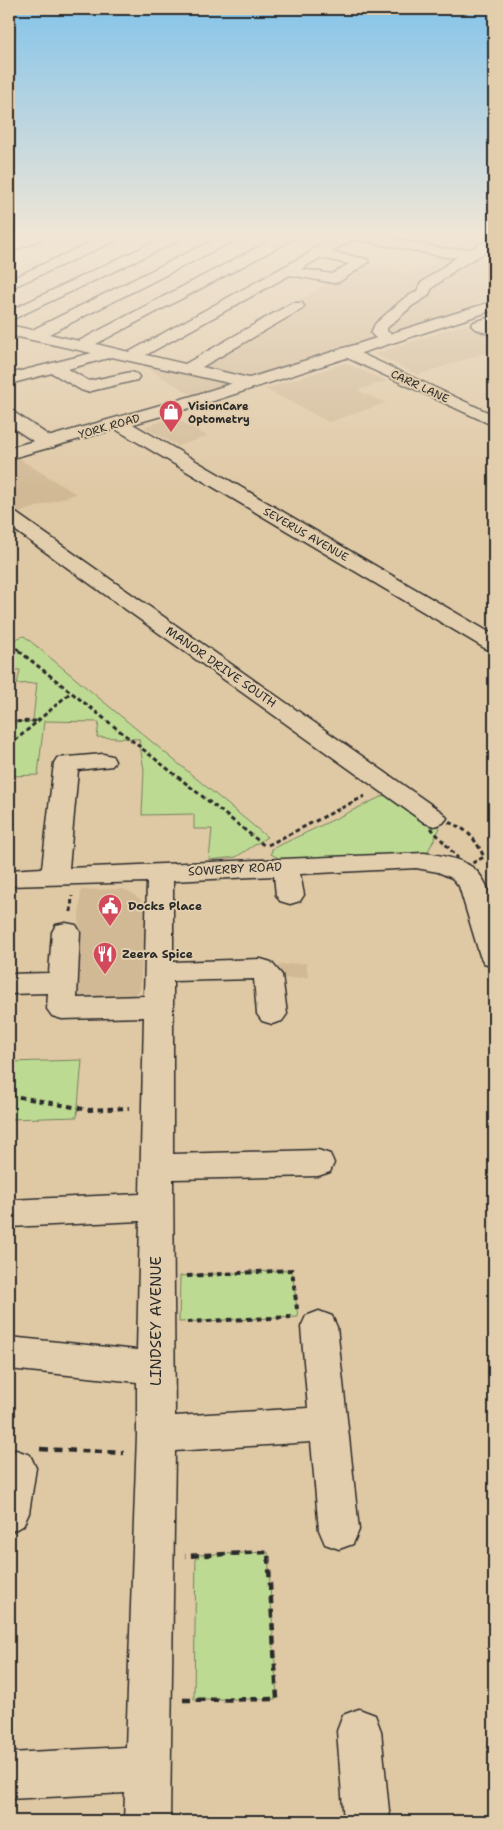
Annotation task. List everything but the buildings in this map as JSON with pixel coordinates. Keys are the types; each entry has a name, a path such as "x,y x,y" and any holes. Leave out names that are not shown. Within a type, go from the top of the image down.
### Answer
{"street":[{"path":"18,346 68,321"},
{"path":"81,346 128,321"},
{"path":"131,356 193,321"},
{"path":"187,369 270,321"},
{"path":"384,333 393,321"},
{"name":"YORK ROAD","path":"9,454 251,383 346,352 384,333 475,321"},
{"path":"9,330 36,338 131,356 251,383"},
{"name":"CARR LANE","path":"346,352 494,420"},
{"path":"9,378 113,353"},
{"path":"9,364 25,375"},
{"path":"54,367 87,387 131,376"},
{"path":"9,417 48,443"},
{"name":"SEVERUS AVENUE","path":"118,423 494,644"},
{"name":"MANOR DRIVE SOUTH","path":"9,517 434,818"},
{"path":"64,876 66,762 103,761"},
{"name":"SOWERBY ROAD","path":"9,878 160,873 416,860 438,862 459,870"},
{"path":"286,866 290,895"},
{"path":"459,870 467,876 472,884 494,956"},
{"name":"LINDSEY AVENUE","path":"147,1821 156,1445 155,1323 160,873"},
{"path":"66,932 62,1009 261,969 268,975 272,1014"},
{"path":"9,984 62,983"},
{"path":"157,1168 318,1163"},
{"path":"9,1214 157,1207"},
{"path":"319,1327 339,1530"},
{"path":"9,1353 155,1368"},
{"path":"156,1445 328,1424"},
{"path":"9,1513 16,1468"},
{"path":"359,1731 367,1821"},
{"path":"9,1776 148,1770"}],"path":[{"path":"11,644 266,846"},
{"path":"9,746 71,692"},
{"path":"9,722 37,721"},
{"path":"220,869 388,785"},
{"path":"434,818 457,824 477,842 484,857 459,870"},
{"path":"64,876 70,924 66,932"},
{"path":"9,1096 89,1110 157,1107"},
{"path":"155,1323 298,1317 292,1270 156,1278"},
{"path":"16,1468 20,1448 156,1445"},
{"path":"150,1701 278,1699 268,1552 154,1558"}],"shaded area":[{"path":"263,321 427,321 192,395 140,364 144,362 182,370"},
{"path":"466,326 494,337 494,350 418,375 375,354 456,327"},
{"path":"345,363 387,381 357,390 386,403 329,422 265,389"},
{"path":"174,417 207,436 178,446 144,427"},
{"path":"16,453 24,462 76,494 9,516 9,454"},
{"path":"123,889 141,900 146,910 140,989 136,994 127,998 73,999 81,890"},
{"path":"306,963 308,977 281,979 279,965"}],"green space":[{"path":"24,636 267,837 236,857 209,860 212,829 194,829 194,814 142,815 144,770 139,739 97,737 99,722 44,721 38,775 9,776 9,722 38,721 33,720 37,683 17,684 20,670 9,670 9,641"},
{"path":"389,793 440,828 427,853 280,859 271,854 272,849"},
{"path":"82,1060 77,1117 9,1119 9,1062"},
{"path":"292,1270 298,1317 179,1322 180,1276"},
{"path":"268,1552 277,1699 194,1699 196,1555"}],"place":[{"name":"VisionCare Optometry","path":"171,433"},
{"name":"Docks Place","path":"110,927"},
{"name":"Zeera Spice","path":"105,975"}]}
